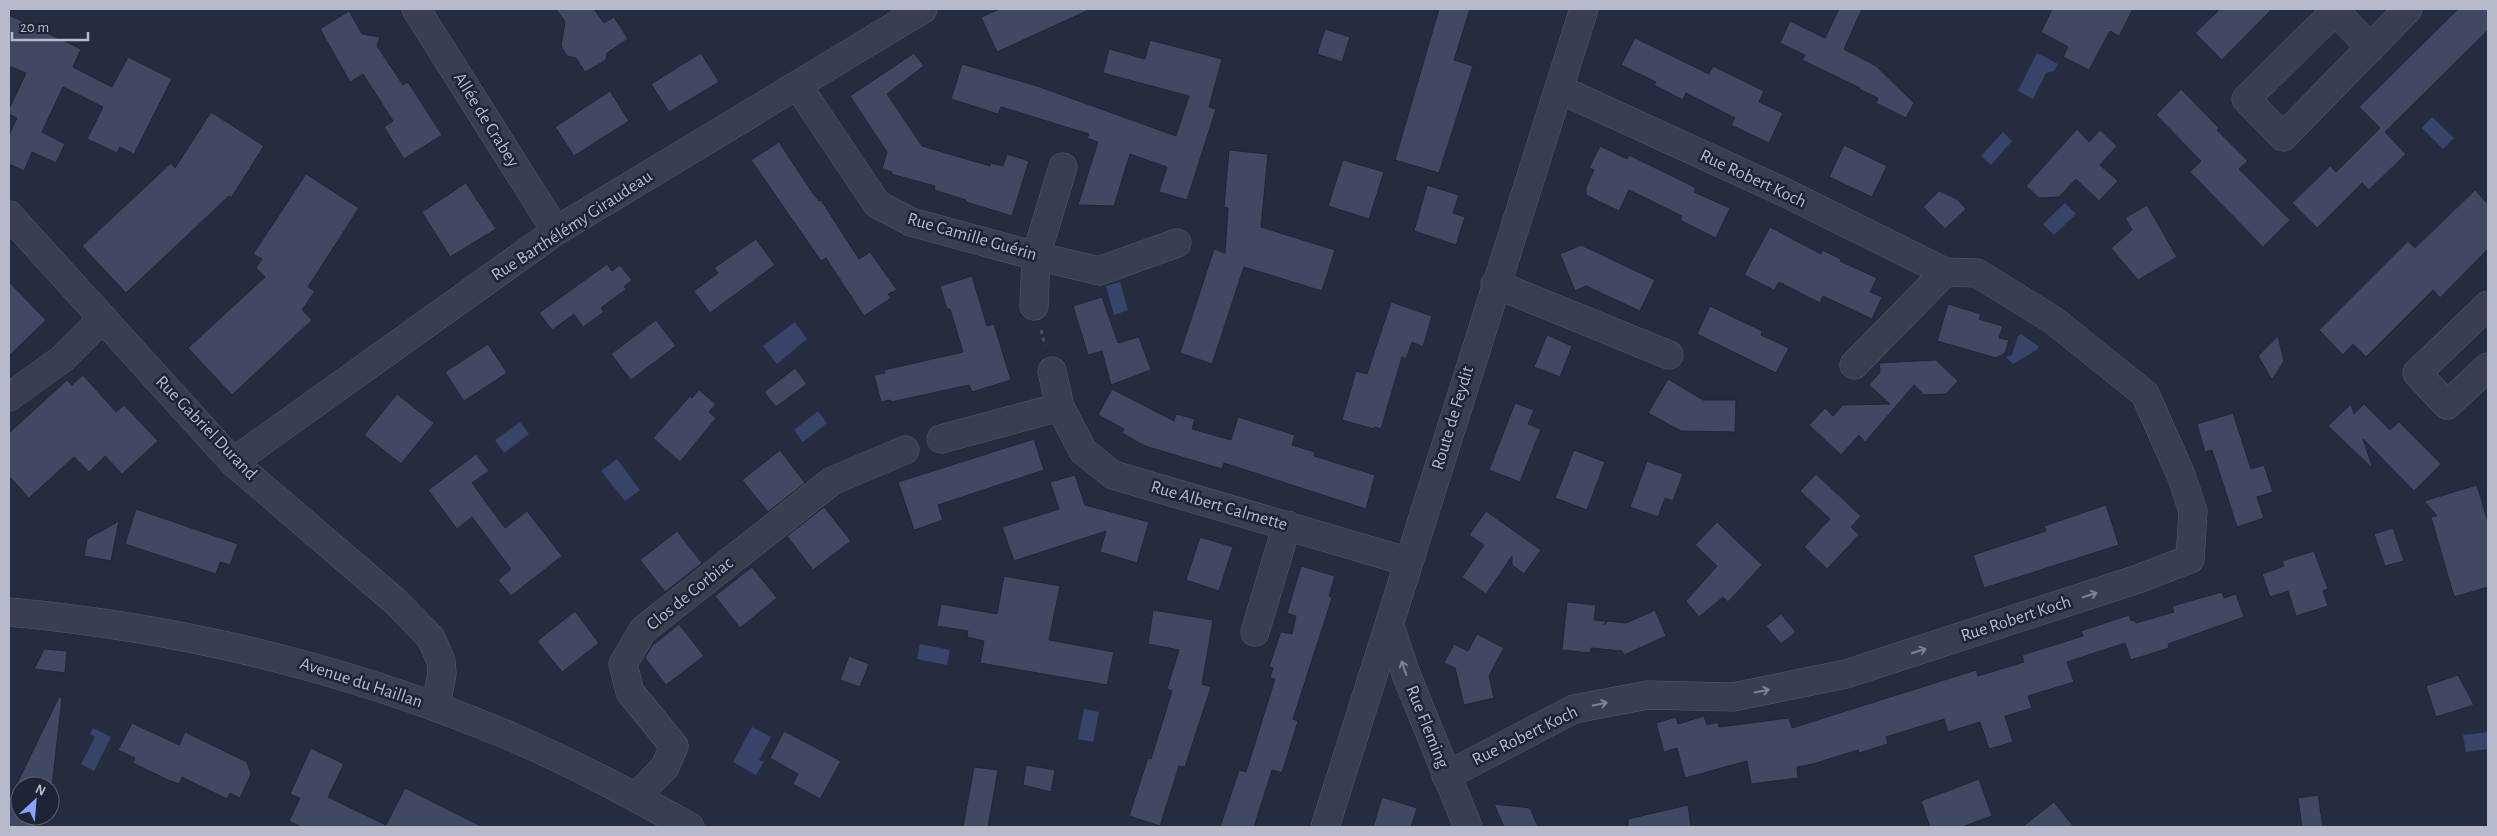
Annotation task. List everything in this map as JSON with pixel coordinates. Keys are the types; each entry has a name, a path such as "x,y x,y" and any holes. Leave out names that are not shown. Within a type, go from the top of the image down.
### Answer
{"street":[{"name":"Allée de Crabey","path":"416,9 556,231"},
{"name":"Rue Barthélémy Giraudeau","path":"233,462 556,231 923,9"},
{"name":"Route de Feydit","path":"1325,827 1390,626 1495,284 1584,9"},
{"path":"2371,48 2335,11 2246,99 2283,137 2371,48 2408,9"},
{"name":"Rue Camille Guérin","path":"798,86 878,204 911,222 1099,271 1177,243"},
{"name":"Rue Robert Koch","path":"1446,776 1574,709 1648,695 1733,697 1846,674 2138,579 2190,559 2193,511 2182,475 2145,394 2053,320 1977,273 1946,272 1784,192 1559,89"},
{"path":"1034,306 1036,256 1063,167"},
{"name":"Rue Gabriel Durand","path":"9,216 233,462 395,601 431,638 441,661 442,673 436,707"},
{"path":"1854,365 1946,272"},
{"path":"1495,284 1669,355"},
{"path":"2486,312 2417,372 2447,405 2488,367"},
{"path":"9,397 62,359 102,318"},
{"name":"Rue Albert Calmette","path":"1052,371 1060,406 1083,452 1112,475 1409,562"},
{"path":"941,439 1060,406"},
{"name":"Clos de Corbiac","path":"636,797 665,768 674,746 630,692 623,664 643,630 832,481 905,450"},
{"path":"1255,632 1287,525"},
{"name":"Avenue du Haillan","path":"9,612 139,628 216,643 293,661 385,688 529,745 636,797 690,827"},
{"name":"Rue Fleming","path":"1390,626 1446,776 1468,827"}],"path":[{"path":"1034,306 1052,371"}],"water":[{"path":"2037,53 2058,64 2054,71 2046,73 2033,99 2018,91"},
{"path":"2432,117 2454,138 2443,149 2422,128"},
{"path":"2003,132 2012,141 1991,165 1981,156"},
{"path":"2065,203 2076,214 2054,235 2043,224"},
{"path":"1120,282 1128,310 1114,315 1106,286"},
{"path":"795,322 807,339 777,364 763,346"},
{"path":"2021,334 2038,346 2038,349 2013,364 2006,357 2012,355 2018,336"},
{"path":"818,411 827,423 803,442 794,430"},
{"path":"520,422 529,434 504,453 495,440"},
{"path":"617,459 640,490 625,501 601,471"},
{"path":"920,644 950,650 947,665 917,659"},
{"path":"1084,709 1099,712 1093,742 1078,739"},
{"path":"752,727 771,737 759,760 764,762 756,775 733,762"},
{"path":"93,728 111,737 94,771 81,764 95,737 90,734"},
{"path":"2488,732 2488,749 2466,752 2463,735"}],"building":[{"path":"556,9 594,9 604,23 614,17 628,39 607,53 606,60 585,72 576,58 567,56 561,46 565,22"},
{"path":"1000,9 1091,9 997,52 981,17"},
{"path":"1439,9 1470,9 1454,60 1473,66 1439,173 1395,160"},
{"path":"1839,9 1862,9 1844,49 1876,66 1914,103 1906,118 1876,103 1878,98 1802,60 1805,55 1780,43 1790,21 1825,38"},
{"path":"2052,9 2133,9 2119,36 2110,31 2089,70 2063,57 2068,47 2041,32"},
{"path":"2220,9 2272,9 2222,60 2195,33"},
{"path":"2458,9 2488,9 2488,30 2385,132 2406,154 2369,190 2362,183 2317,228 2292,203 2330,166 2336,172 2380,128 2359,107"},
{"path":"349,11 362,34 380,37 377,46 403,85 408,82 442,135 404,159 384,127 393,121 363,74 350,82 320,29"},
{"path":"9,15 81,49 73,67 112,87 128,57 172,79 134,154 120,147 117,153 87,139 103,107 63,87 42,132 65,144 56,163 32,152 24,171 9,164 9,135 17,118 9,114 9,109 26,73 9,66"},
{"path":"1325,29 1350,37 1342,62 1317,54"},
{"path":"1635,38 1709,74 1713,66 1764,91 1759,102 1783,113 1769,143 1731,125 1735,118 1686,93 1683,100 1654,85 1656,82 1621,65"},
{"path":"1150,40 1222,59 1209,107 1216,109 1187,200 1159,192 1167,167 1130,154 1114,206 1078,205 1098,142 1087,138 1089,134 1001,107 998,114 951,99 962,64 1037,86 1176,136 1189,96 1103,73 1109,49 1145,59"},
{"path":"701,53 719,82 669,112 651,84"},
{"path":"914,53 924,66 887,94 922,146 990,166 991,163 1003,166 1007,154 1029,161 1012,216 966,202 966,200 934,190 935,186 891,174 892,172 882,169 887,152 850,96"},
{"path":"2181,89 2219,128 2217,130 2248,161 2239,169 2290,220 2263,247 2190,172 2201,161 2156,115"},
{"path":"610,91 629,121 574,156 555,127"},
{"path":"211,112 264,146 231,198 229,196 126,293 82,246 171,163 175,168"},
{"path":"2077,129 2089,142 2100,130 2117,146 2100,165 2118,181 2099,201 2076,179 2059,197 2039,198 2026,186"},
{"path":"779,142 812,192 819,201 821,200 859,259 870,252 897,290 888,294 891,298 864,316 826,258 821,261 751,160"},
{"path":"1844,145 1887,166 1872,197 1829,177"},
{"path":"1600,146 1627,159 1629,155 1696,188 1694,192 1730,208 1716,238 1680,220 1682,216 1629,190 1619,211 1586,195 1586,187 1594,170 1589,168"},
{"path":"1229,150 1268,154 1261,227 1335,250 1322,291 1244,267 1212,364 1180,353 1214,249 1225,253 1228,208 1224,207"},
{"path":"1343,160 1384,172 1369,219 1328,206"},
{"path":"306,174 359,208 308,287 315,291 302,310 312,320 232,395 188,348 265,277 256,268 262,259 253,254"},
{"path":"466,183 496,229 450,257 422,212"},
{"path":"1427,185 1459,195 1453,213 1465,217 1456,245 1414,231"},
{"path":"2475,190 2488,204 2488,249 2440,298 2433,290 2366,357 2353,344 2343,355 2319,330 2408,241 2415,248"},
{"path":"1939,191 1957,199 1966,209 1945,229 1923,207"},
{"path":"2147,205 2177,257 2138,280 2111,248 2132,230 2125,218"},
{"path":"1770,227 1821,254 1822,250 1841,259 1840,261 1877,278 1870,292 1882,297 1872,319 1823,296 1820,303 1779,282 1774,290 1744,275"},
{"path":"756,239 775,265 710,313 694,291 718,273 714,268"},
{"path":"1581,245 1655,280 1640,311 1586,286 1575,291 1560,254"},
{"path":"607,264 612,271 620,265 632,280 624,287 626,289 601,308 604,312 583,327 574,314 552,330 539,313"},
{"path":"972,276 987,326 994,324 1011,380 972,392 969,385 891,402 891,400 881,402 874,375 885,373 884,370 963,352 950,309 947,309 940,286"},
{"path":"9,282 46,320 9,356"},
{"path":"1102,297 1118,343 1139,337 1151,370 1111,385 1102,351 1088,355 1073,306"},
{"path":"1391,302 1432,316 1423,347 1412,342 1406,359 1402,357 1381,429 1375,427 1374,429 1342,420 1356,371 1367,374"},
{"path":"1948,304 1981,314 1979,319 2003,326 1999,338 2009,340 2005,353 1996,358 1937,341"},
{"path":"1710,306 1762,331 1761,335 1789,348 1776,373 1697,334"},
{"path":"656,320 676,346 631,380 611,354"},
{"path":"1547,335 1572,346 1560,377 1534,367"},
{"path":"2278,336 2284,361 2272,380 2258,356"},
{"path":"488,344 507,373 464,401 445,372"},
{"path":"1936,360 1958,381 1946,394 1924,395 1914,385 1865,442 1859,435 1841,455 1809,425 1825,408 1833,416 1843,405 1890,404 1869,385 1880,372 1879,363"},
{"path":"795,368 807,384 776,407 764,392"},
{"path":"83,375 116,412 124,405 158,441 122,474 105,456 89,472 74,457 29,498 9,476 9,433 67,380 72,385"},
{"path":"1668,379 1703,400 1736,400 1735,432 1681,431 1648,413"},
{"path":"1112,389 1174,421 1176,414 1195,419 1192,429 1231,440 1238,417 1295,435 1292,445 1315,452 1314,456 1375,475 1366,509 1224,463 1222,469 1145,446 1122,433 1124,429 1098,415"},
{"path":"699,390 716,404 709,412 716,418 680,462 653,438 690,396 692,398"},
{"path":"397,394 434,423 401,464 364,435"},
{"path":"1515,403 1534,410 1528,424 1541,429 1520,482 1489,470"},
{"path":"2351,404 2354,414 2364,404 2390,430 2399,422 2441,464 2414,491 2363,439 2373,469 2328,426"},
{"path":"2233,413 2251,469 2264,465 2273,492 2257,497 2264,518 2237,527 2212,450 2205,452 2197,424"},
{"path":"1034,439 1044,470 938,505 943,520 914,530 898,482"},
{"path":"780,450 805,483 768,512 742,480"},
{"path":"1574,450 1605,462 1587,510 1555,498"},
{"path":"476,454 489,471 472,483 505,528 527,511 562,556 511,596 498,580 511,569 472,517 457,529 428,490"},
{"path":"1647,461 1683,474 1673,501 1665,498 1658,517 1630,507"},
{"path":"1816,474 1861,516 1851,527 1859,535 1827,569 1804,547 1830,519 1800,491"},
{"path":"1075,475 1085,505 1149,522 1137,563 1100,552 1106,531 1014,561 1002,527 1059,509 1050,482"},
{"path":"2477,485 2488,522 2488,587 2454,597 2431,517 2437,516 2424,501"},
{"path":"2106,505 2119,545 1984,588 1973,555 2046,531 2044,526"},
{"path":"824,507 851,541 813,570 787,536"},
{"path":"136,509 238,544 230,565 220,562 216,574 125,544"},
{"path":"1486,511 1541,550 1524,574 1512,565 1512,556 1486,594 1462,577 1484,545 1469,535"},
{"path":"119,521 111,561 84,556 87,539"},
{"path":"1717,522 1762,565 1728,602 1723,597 1699,617 1686,601 1717,566 1695,545"},
{"path":"2393,528 2404,561 2385,566 2374,534"},
{"path":"677,531 702,563 665,592 640,560"},
{"path":"1200,537 1233,547 1219,591 1186,580"},
{"path":"2314,551 2328,589 2323,591 2328,606 2296,616 2288,591 2270,597 2262,574 2284,566 2282,561"},
{"path":"1301,566 1335,576 1329,596 1332,598 1293,719 1298,721 1282,773 1272,770 1254,827 1220,827 1239,770 1246,772 1275,679 1270,678 1273,668 1269,667 1280,634 1281,632 1292,634 1296,616 1287,613"},
{"path":"752,567 777,598 740,628 715,596"},
{"path":"1004,576 1060,586 1049,640 1114,652 1107,685 980,663 984,641 967,637 968,631 937,626 941,604 997,614"},
{"path":"2222,592 2224,598 2236,594 2244,617 2168,644 2169,648 2131,660 2125,643 2067,662 2074,682 2028,696 2032,708 2005,716 2013,742 1989,749 1980,722 1948,732 1944,719 1886,737 1888,744 1859,753 1858,750 1797,767 1798,778 1751,784 1747,761 1685,778 1677,748 1664,752 1656,723 1676,717 1678,724 1704,716 1707,725 1718,722 1719,727 1789,718 1792,728 1976,670 1978,676 2024,662 2022,655 2083,636 2081,631 2129,615 2131,621 2135,620 2136,623 2174,612 2172,606"},
{"path":"1567,602 1596,605 1594,620 1606,621 1604,625 1608,621 1626,623 1655,610 1666,636 1624,655 1622,651 1591,648 1590,653 1562,650"},
{"path":"1153,610 1213,620 1202,684 1211,687 1185,767 1179,766 1160,826 1129,816 1148,758 1151,759 1172,691 1167,689 1179,650 1148,644"},
{"path":"575,611 599,643 562,672 537,641"},
{"path":"1781,614 1796,632 1781,644 1766,626"},
{"path":"679,624 704,656 666,685 645,658 652,646"},
{"path":"1477,634 1504,648 1489,676 1494,698 1464,705 1455,668 1444,663 1454,644 1468,651"},
{"path":"44,649 67,651 65,673 34,669"},
{"path":"849,656 869,664 860,687 840,680"},
{"path":"2458,675 2474,705 2436,717 2426,686"},
{"path":"59,697 62,698 53,776 21,776"},
{"path":"132,723 179,745 185,732 247,762 251,774 240,798 230,793 227,799 182,777 179,784 133,763 135,758 118,750"},
{"path":"784,731 841,761 820,799 793,784 798,774 770,758"},
{"path":"311,748 344,764 328,797 386,825 405,788 483,827 301,827 289,821 300,798 290,794"},
{"path":"1026,765 1055,770 1051,792 1023,785"},
{"path":"974,767 998,770 988,827 963,827"},
{"path":"1979,779 1992,816 1962,827 1930,827 1921,801"},
{"path":"2318,795 2323,827 2302,827 2298,798"},
{"path":"1382,797 1417,808 1411,827 1373,827"},
{"path":"10,798 10,826 35,827 9,827"},
{"path":"2054,802 2074,827 2022,827"},
{"path":"1494,804 1530,808 1538,827 1504,827"},
{"path":"1688,805 1691,827 1628,827 1628,819"}]}
